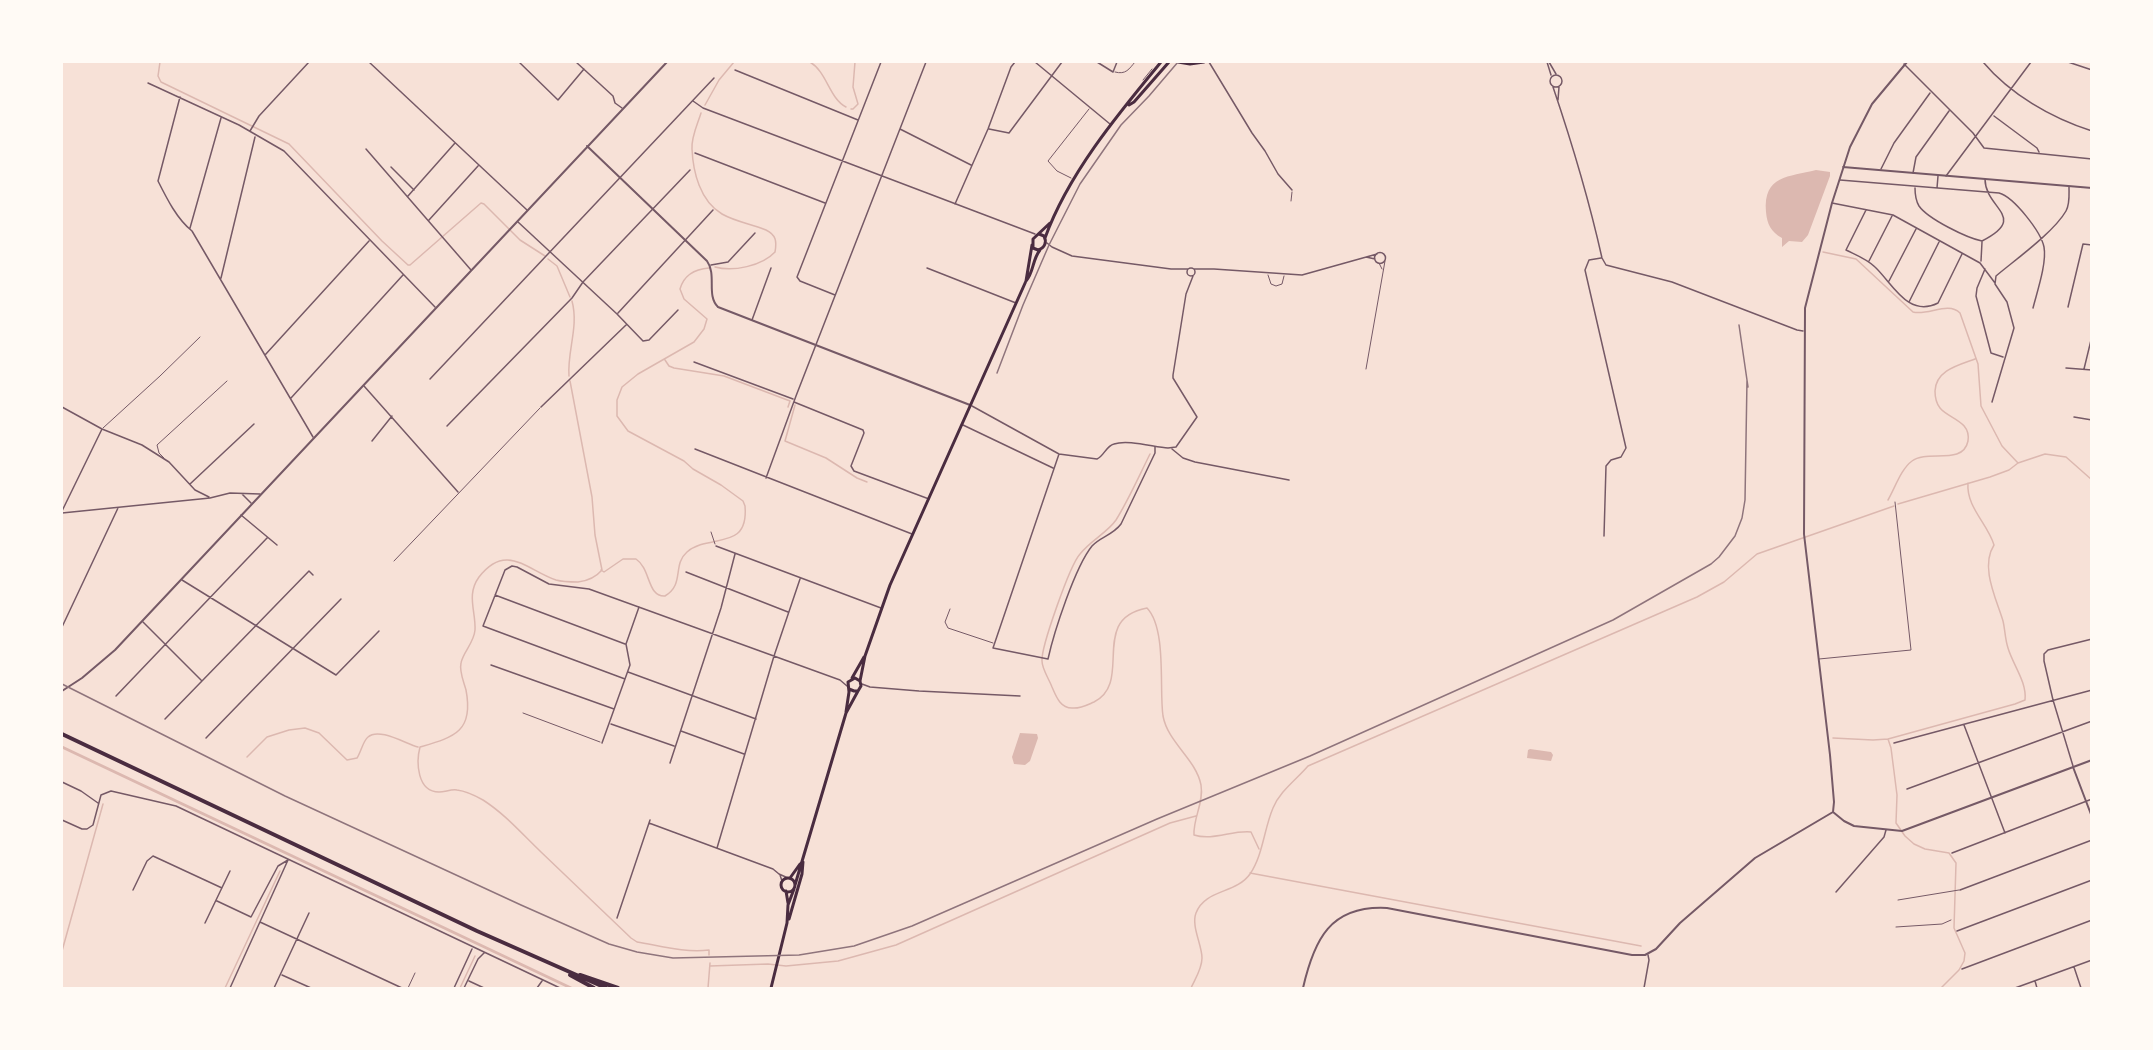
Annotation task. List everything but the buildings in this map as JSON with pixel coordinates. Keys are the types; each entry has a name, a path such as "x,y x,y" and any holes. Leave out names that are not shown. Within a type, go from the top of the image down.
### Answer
{"highway":[{"path":"62,734 606,988"},
{"path":"560,968 594,988"},
{"path":"560,968 618,988"}],"main road":[{"path":"1026,281 1030,277 1035,258 1046,240 1051,222 1074,180 1112,125 1161,62"},
{"path":"1127,105 1134,102 1169,62"},
{"path":"1178,62 1190,64 1204,62"},
{"path":"846,713 859,690 865,656 881,608 1026,281 1033,239 1051,222"},
{"path":"1038,234 1043,234 1046,240"},
{"path":"1032,245 1034,249 1041,249"},
{"path":"788,905 846,713 850,679 865,656"},
{"path":"850,679 856,678 861,682"},
{"path":"849,688 854,692 859,690"},
{"path":"787,923 792,914 802,874 803,857"},
{"path":"771,988 787,923 788,905 782,881 789,878 801,863"},
{"path":"789,878 794,887"},
{"path":"786,891 794,887"}],"street":[{"path":"250,129 309,62"},
{"path":"369,62 527,210"},
{"path":"519,62 558,100 584,69"},
{"path":"576,62 612,96 615,103 622,109"},
{"path":"62,692 101,663 142,621 240,514 667,62"},
{"path":"834,295 800,281 797,277 881,62"},
{"path":"766,478 834,295 926,62"},
{"path":"955,205 1015,62"},
{"path":"1035,62 1112,125"},
{"path":"988,129 1009,133 1062,62"},
{"path":"1097,62 1113,72 1118,62"},
{"path":"1209,62 1278,174 1292,190"},
{"path":"1548,62 1562,80 1558,101"},
{"path":"1548,62 1551,76 1549,81 1558,101 1590,203 1602,258 1606,265 1672,282 1804,331"},
{"path":"1983,62 2011,88 2057,117 2091,131"},
{"path":"1946,176 2031,62"},
{"path":"2068,62 2091,70"},
{"path":"1833,812 1834,802 1804,541 1804,331 1806,299 1843,167 1862,121 1880,92 1905,63 1930,93 1976,136 1981,146 1987,150 2091,159"},
{"path":"735,70 859,121"},
{"path":"1551,76 1557,75"},
{"path":"430,379 714,78"},
{"path":"148,83 250,129 255,136 284,151 436,307"},
{"path":"1553,87 1560,86"},
{"path":"1881,170 1894,143 1930,93"},
{"path":"180,97 158,181 178,218 189,229 220,279 314,438"},
{"path":"692,101 703,108 882,177 1038,234"},
{"path":"1913,173 1916,157 1949,110"},
{"path":"1993,115 2037,148 2039,153"},
{"path":"189,229 222,117"},
{"path":"900,129 972,165"},
{"path":"220,279 255,136"},
{"path":"408,197 455,143"},
{"path":"587,146 686,239 710,265 715,305 971,406 1059,454 1096,459 1114,444 1127,443 1171,448 1178,446 1197,417 1173,378 1186,294 1194,269"},
{"path":"366,149 471,270"},
{"path":"695,153 826,203"},
{"path":"428,221 479,165"},
{"path":"391,167 414,190"},
{"path":"1843,167 2091,188"},
{"path":"447,426 572,298 583,282 690,170"},
{"path":"1937,188 1938,175"},
{"path":"1982,241 2000,229 2005,221 2003,213 1987,192 1985,179"},
{"path":"1839,180 2004,194 2016,203 2041,239 2044,251 2033,308"},
{"path":"1995,284 1996,276 2041,239 2066,211 2069,186"},
{"path":"1915,187 1918,202 1923,210 1957,233 1982,241"},
{"path":"1832,203 1893,215 1980,263 1985,268 2007,302 2014,328 1992,402"},
{"path":"617,314 713,210"},
{"path":"1866,210 1846,249 1869,261 1909,302 1923,308 1936,304 1962,254"},
{"path":"1869,261 1893,215"},
{"path":"517,221 645,342 678,310"},
{"path":"1888,281 1916,228"},
{"path":"1028,232 1033,239"},
{"path":"710,265 728,262 755,233"},
{"path":"1046,240 1052,248"},
{"path":"265,356 370,241"},
{"path":"1909,302 1939,241"},
{"path":"1980,263 1982,241"},
{"path":"2068,307 2083,244 2091,245"},
{"path":"1041,249 1052,248 1072,256 1180,270 1201,269 1302,275 1365,256 1384,254 1385,261 1379,263 1365,256"},
{"path":"1375,259 1377,254"},
{"path":"1602,258 1589,260 1585,270 1626,448 1622,457 1610,461 1606,468 1604,536"},
{"path":"751,321 771,268"},
{"path":"927,268 1017,303"},
{"path":"1985,268 1977,288 1977,301 1991,353 2004,357"},
{"path":"1188,269 1190,282"},
{"path":"1180,270 1194,274 1201,269"},
{"path":"290,399 403,275"},
{"path":"1989,275 1996,276"},
{"path":"540,407 627,324"},
{"path":"2084,369 2091,336"},
{"path":"694,362 710,366 863,430 864,433 851,466 854,471 929,499"},
{"path":"2066,368 2091,370"},
{"path":"363,386 458,492"},
{"path":"62,407 170,462 195,490 210,498"},
{"path":"372,441 392,416"},
{"path":"2074,417 2091,420"},
{"path":"190,485 254,424"},
{"path":"963,425 1054,468"},
{"path":"102,429 62,512 118,508 230,494 260,494"},
{"path":"1059,454 993,648 1048,659 1075,578 1093,545 1113,533 1121,524 1155,453 1155,447"},
{"path":"1171,448 1183,458 1195,462 1289,480"},
{"path":"695,449 913,534"},
{"path":"242,494 251,503"},
{"path":"62,627 118,508"},
{"path":"240,514 277,545"},
{"path":"116,696 267,538"},
{"path":"716,546 881,608"},
{"path":"670,763 726,589 735,554"},
{"path":"625,679 483,626 505,570 512,566 517,567 549,584 589,589 840,680 849,688"},
{"path":"165,719 309,571 313,575"},
{"path":"686,572 789,612"},
{"path":"181,579 336,675 379,631"},
{"path":"717,848 774,656 800,579"},
{"path":"495,595 626,644"},
{"path":"206,738 341,599"},
{"path":"602,743 628,672 630,661 626,644 639,607"},
{"path":"142,621 202,680"},
{"path":"2091,639 2049,650 2044,654 2053,700 2091,817"},
{"path":"491,665 614,710"},
{"path":"628,672 756,719"},
{"path":"840,680 850,679"},
{"path":"861,682 869,687"},
{"path":"859,690 869,687 1020,696"},
{"path":"1894,743 2091,690"},
{"path":"1907,789 2091,721"},
{"path":"609,723 675,746"},
{"path":"1964,724 2005,833"},
{"path":"681,731 745,754"},
{"path":"1833,812 1854,826 1902,831 2091,760"},
{"path":"62,782 81,790 99,804"},
{"path":"62,820 82,830 87,830 93,825 102,795 111,791 176,806 560,988"},
{"path":"1952,853 2091,799"},
{"path":"1303,988 1311,954 1325,932 1347,915 1369,908 1387,908 1428,915 1632,955 1648,954 1755,858 1833,812"},
{"path":"617,918 650,822 773,869 789,878"},
{"path":"1836,892 1884,837 1886,829"},
{"path":"1960,890 2091,840"},
{"path":"133,890 147,861 153,856 222,888"},
{"path":"217,900 251,917 278,866 289,859"},
{"path":"230,988 289,859"},
{"path":"205,923 230,871"},
{"path":"779,874 782,881"},
{"path":"1957,931 2091,880"},
{"path":"274,988 309,913"},
{"path":"1962,969 2091,920"},
{"path":"260,922 402,988"},
{"path":"453,988 473,947"},
{"path":"464,988 478,959 484,952"},
{"path":"1644,988 1648,954"},
{"path":"2014,988 2091,960"},
{"path":"2074,967 2081,988"},
{"path":"280,974 311,988"},
{"path":"537,988 543,980"},
{"path":"468,981 484,988"},
{"path":"2035,981 2037,988"}],"lane":[{"path":"1113,72 1123,74 1135,62"},
{"path":"1074,180 1058,171 1048,160 1091,108"},
{"path":"1291,201 1292,190"},
{"path":"1366,369 1385,261"},
{"path":"1379,263 1383,271"},
{"path":"1268,273 1271,284 1276,286 1283,281 1284,274"},
{"path":"102,429 200,337"},
{"path":"165,460 159,453 157,445 227,381"},
{"path":"394,561 540,407"},
{"path":"1818,659 1911,650 1895,502"},
{"path":"711,532 716,546"},
{"path":"950,609 945,622 948,628 995,643"},
{"path":"523,713 602,743"},
{"path":"1898,900 1960,890"},
{"path":"1896,927 1942,924 1951,920"},
{"path":"408,988 415,973"}],"shaded area":[{"path":"1816,170 1830,172 1830,176 1808,235 1802,242 1789,241 1782,247 1782,238 1772,230 1767,220 1766,200 1769,191 1773,184 1780,180"},
{"path":"1020,733 1037,734 1038,738 1030,761 1025,765 1014,764 1012,757"},
{"path":"1530,749 1551,752 1553,755 1551,761 1527,758"}],"waterway":[{"path":"160,62 158,76 161,82 289,144 408,265 481,203 520,240 545,256"},
{"path":"705,105 719,80 734,62"},
{"path":"810,62 816,66 836,98 846,107"},
{"path":"851,109 858,104 853,87 855,62"},
{"path":"701,113 692,149 696,176 703,194 708,202 722,214 766,230 774,236 776,242 775,252 763,261 747,267 730,269 715,267"},
{"path":"1823,252 1856,259 1913,312 1950,308 1960,313 1978,364 1981,406 2002,446 2018,463"},
{"path":"548,259 557,266 570,297"},
{"path":"601,570 604,572 623,559 636,559 644,569 655,592 665,596 675,586 680,563 687,552 696,546 734,536 741,530 745,520 743,501 684,461 628,431 617,416 617,400 622,387 638,374 694,342 704,329 707,319 684,299 680,289 684,280 691,274 709,268"},
{"path":"569,376 574,330 572,301"},
{"path":"1888,500 1901,474 1912,461 1926,456 1952,455 1965,449 1968,441 1966,429 1940,408 1935,391 1936,384 1944,373 1975,359"},
{"path":"665,360 669,366 674,368 724,376 790,401 788,407"},
{"path":"570,381 592,497 595,535 602,570 585,581 564,582 545,576 526,565 508,560 498,561 479,577 472,597 474,635 461,666 468,704 467,715 464,724 452,736 420,747 418,768 422,782 432,791 460,791 477,797 491,806 637,942 682,950 709,950 709,955"},
{"path":"795,405 785,441 826,458 867,482"},
{"path":"1150,454 1116,520 1084,549 1075,561 1051,624 1043,653 1043,667 1061,704 1078,708 1094,702 1105,693 1111,680 1115,637 1119,625 1129,614 1147,608 1153,618 1160,644 1162,704 1166,726 1194,767 1201,785 1202,792 1194,835 1208,837 1251,832 1259,849"},
{"path":"1898,504 1990,477 2009,470 2018,463 2045,454 2066,457 2092,480"},
{"path":"1833,738 1888,739 2025,700 2022,680 2008,648 2003,621 1991,583 1989,563 1994,545 1970,500 1968,483"},
{"path":"1191,988 1202,962 1195,924 1196,913 1200,905 1213,895 1237,885 1250,874 1258,859 1276,802 1308,766 1697,597 1724,582 1757,554 1894,506"},
{"path":"247,757 267,737 305,728 319,733 347,760 357,758 366,739 373,734 393,737 418,747"},
{"path":"1888,739 1897,795 1896,823 1914,844 1925,849 1949,853 1956,863 1954,928 1965,953 1959,970 1941,988"},
{"path":"62,747 571,988"},
{"path":"62,951 103,804"},
{"path":"710,966 768,964 786,966 838,961 896,945 1170,823 1196,816"},
{"path":"225,988 280,871"},
{"path":"1250,873 1641,946"},
{"path":"460,988 475,956"},
{"path":"708,988 710,963"}],"tram line":[{"path":"997,373 1049,245 1080,184 1121,125 1178,62"}],"railway":[{"path":"1739,325 1748,387"},
{"path":"62,684 285,796 609,944 637,952 673,958 799,955 854,946 912,926 1157,819 1310,756 1613,620 1711,564 1735,536 1742,518 1745,500 1747,380"}]}
